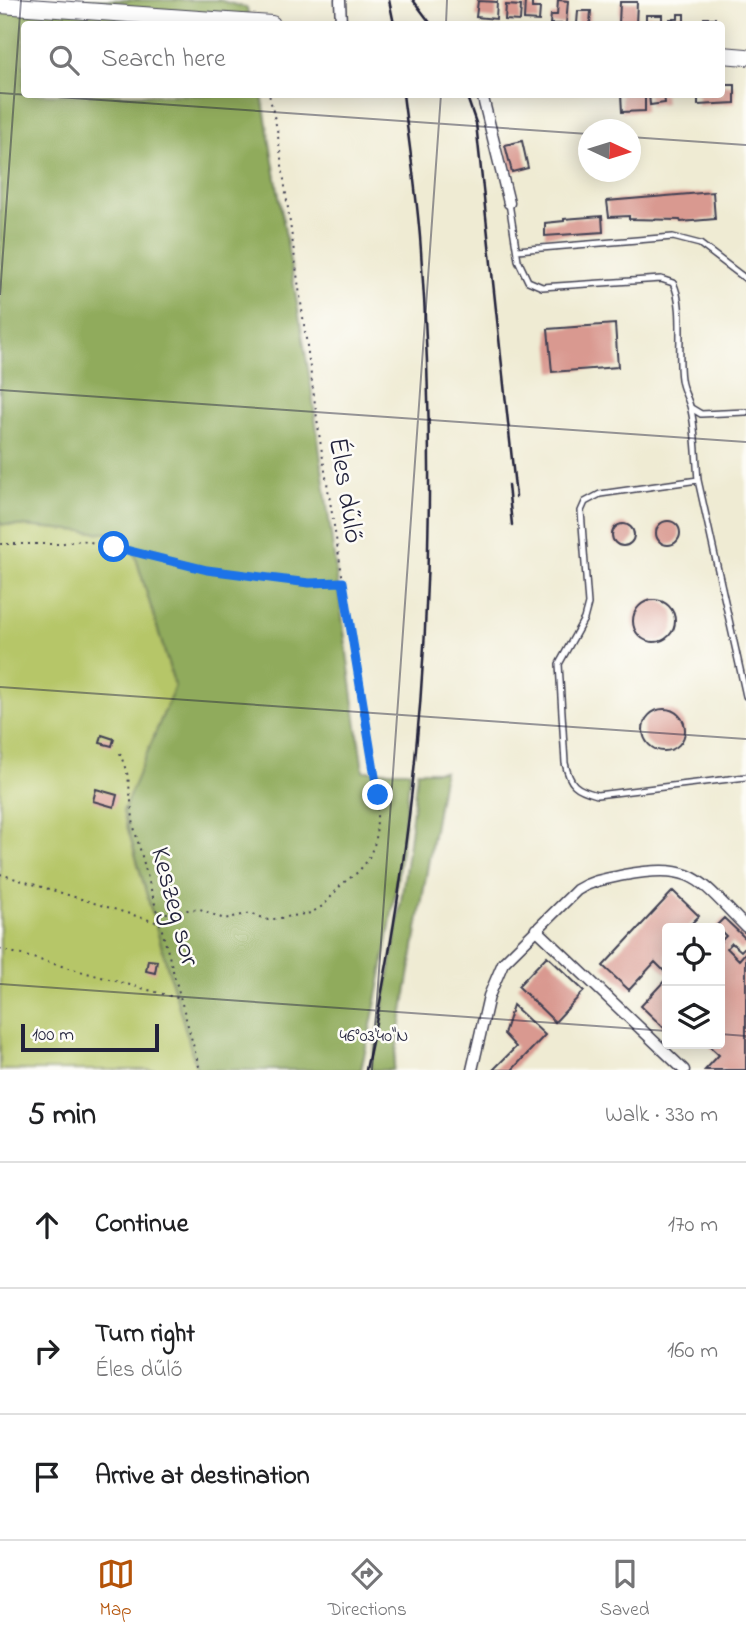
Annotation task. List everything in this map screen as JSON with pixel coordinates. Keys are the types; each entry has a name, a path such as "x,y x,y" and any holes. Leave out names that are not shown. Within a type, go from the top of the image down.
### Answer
{"main road":[{"path":"0,5 229,21"},
{"path":"725,55 746,57"}],"street":[{"path":"340,0 341,21"},
{"path":"483,98 509,203"},
{"path":"472,1070 489,996 503,963 577,890 589,882 668,870 682,872 698,879 746,927"},
{"path":"536,929 684,1070"}],"lane":[{"path":"509,203 518,260 528,281 542,287 661,279 673,283 677,291 681,382 691,408 698,480 746,696"},
{"path":"517,250 673,237 700,244 746,279"},
{"path":"691,408 701,414 746,412"},
{"path":"698,480 600,494 585,502 581,511 588,604 584,620 559,664 565,763 568,778 579,790 597,795 746,777"}],"path":[{"name":"Éles dűlő","path":"159,915 200,909 224,919 251,914 268,920 311,913 324,905 342,884 358,873 376,841 378,795 320,440 277,129 270,98"},
{"path":"0,544 58,544 82,540 207,570 309,583 343,582"},
{"name":"Keszeg sor","path":"120,753 128,776 134,827 200,1070"},
{"path":"0,874 161,924"},
{"path":"0,949 182,1000"}],"green space":[{"path":"0,0 219,0 247,8 249,21 21,21 21,98 263,98 311,386 363,771 410,771 391,921 361,1070 197,1070 123,811 175,686 129,535 0,524"},
{"path":"0,524 129,534 175,686 123,812 197,1070 0,1070"},
{"path":"417,771 444,771 393,1070 370,1070 398,921"}],"building":[{"path":"525,0 532,0 532,8 540,8 539,21 524,20"},
{"path":"558,0 568,1 566,21 550,21 551,15 557,15"},
{"path":"478,1 497,2 496,19 476,17"},
{"path":"620,2 637,2 636,21 619,21"},
{"path":"506,5 521,6 520,21 505,20"},
{"path":"578,11 591,11 590,21 577,21"},
{"path":"678,14 684,14 684,21 670,21 670,19 678,19"},
{"path":"646,15 662,15 662,21 646,21"},
{"path":"704,18 715,18 715,21 704,21"},
{"path":"725,85 735,85 735,103 698,105 698,98 725,98"},
{"path":"621,98 645,98 645,111 622,112"},
{"path":"649,98 664,98 665,103 650,105"},
{"path":"522,141 528,168 512,172 505,145"},
{"path":"713,192 715,219 681,222 629,219 629,216 609,217 607,201"},
{"path":"602,216 603,232 545,236 545,223"},
{"path":"615,324 618,367 552,372 548,329"},
{"path":"668,521 677,524 680,533 677,542 668,545 659,542 656,533 659,524"},
{"path":"623,524 631,527 634,535 631,543 623,546 615,543 612,535 615,527"},
{"path":"654,600 669,606 675,621 669,636 654,642 639,636 633,621 639,606"},
{"path":"664,709 679,715 685,730 679,745 664,751 649,745 643,730 649,715"},
{"path":"102,735 114,739 112,746 100,743"},
{"path":"96,789 117,795 114,807 93,801"},
{"path":"673,891 699,916 692,923 662,923 662,969 655,962 629,990 603,966"},
{"path":"724,918 746,939 746,946 741,951 732,943 727,948 739,960 746,952 746,1070 705,1070 719,1055 712,1049 725,1049 726,936 725,923 719,923"},
{"path":"547,956 584,991 555,1022 518,986"},
{"path":"148,960 157,961 155,973 146,971"},
{"path":"662,983 662,1026 641,1006"},
{"path":"513,1005 545,1035 512,1070 493,1070 516,1047 504,1034"}],"railway":[{"path":"389,0 393,21"},
{"path":"413,0 429,21"},
{"path":"366,1070 403,864 415,760 428,551 426,341 418,219 403,98"},
{"path":"467,98 476,123 516,497"},
{"path":"508,485 512,525"}],"route":[{"path":"114,547 207,570 309,583 343,582 378,795"}]}
